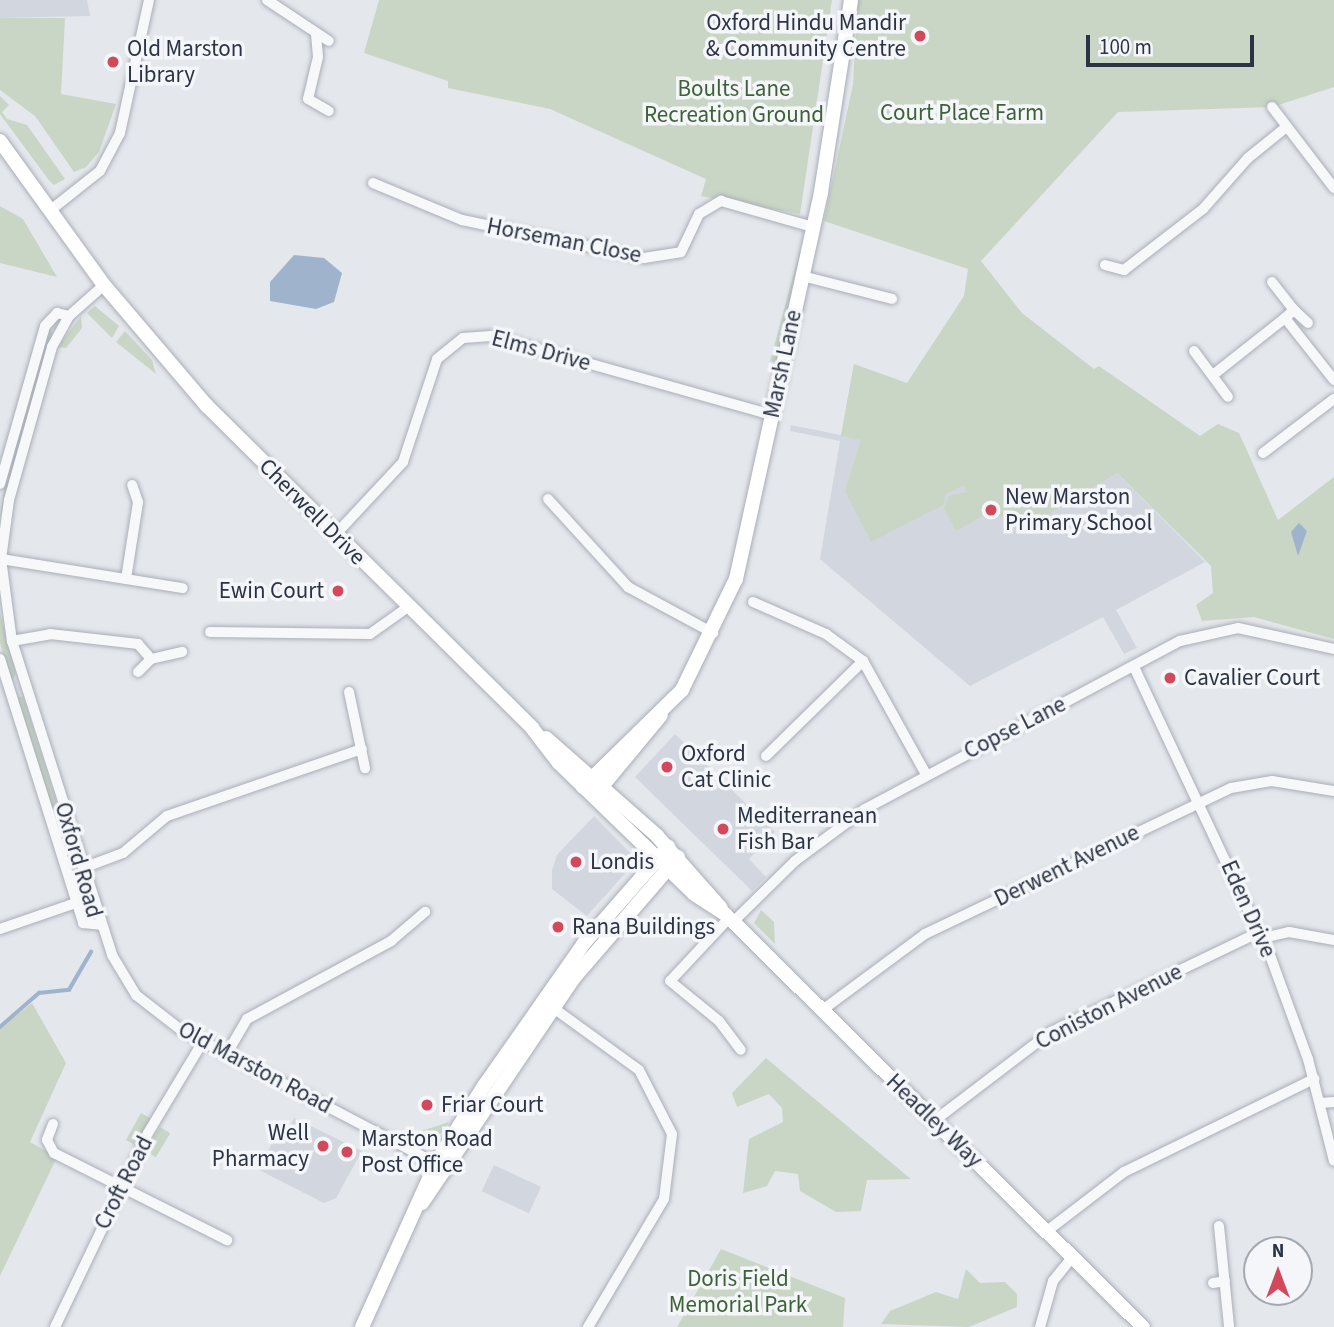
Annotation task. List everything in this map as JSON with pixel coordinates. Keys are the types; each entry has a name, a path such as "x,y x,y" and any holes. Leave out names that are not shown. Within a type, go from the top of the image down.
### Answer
{"main road":[{"name":"Marsh Lane","path":"593,786 664,710 713,633 745,548 813,227 851,0"},
{"name":"Cherwell Drive","path":"0,141 52,208 104,285 192,391 532,728 667,854"},
{"name":"Cherwell Drive","path":"532,728 575,761 593,786"},
{"name":"Headley Way","path":"667,854 821,1011 1143,1327"},
{"path":"362,1327 442,1167 531,1026 593,942 667,854"},
{"path":"531,1026 552,1007 593,942"}],"street":[{"path":"52,208 100,171 120,133 149,0"},
{"path":"267,0 329,41"},
{"path":"316,34 318,57 307,99 329,111"},
{"path":"1272,107 1285,128 1334,188"},
{"path":"1105,265 1124,270 1198,213 1285,128"},
{"name":"Horseman Close","path":"373,183 462,219 644,258 681,252 699,214 721,201 813,227"},
{"path":"802,276 892,299"},
{"path":"1272,282 1308,323"},
{"name":"Oxford Road","path":"0,659 3,681 85,927 101,925 12,641 1,592 1,559 7,508 44,374 69,316 104,285"},
{"path":"1213,375 1294,310"},
{"name":"Oxford Road","path":"0,484 44,326 57,313 69,316"},
{"path":"1285,318 1334,380"},
{"name":"Elms Drive","path":"335,535 403,462 437,359 463,338 491,336 772,415"},
{"path":"1194,351 1228,397"},
{"path":"1264,453 1334,399"},
{"path":"126,579 138,502 132,485"},
{"path":"548,499 628,587 713,633"},
{"path":"1,559 183,589"},
{"path":"753,602 826,634 863,661 926,774"},
{"path":"210,632 370,634 408,607"},
{"name":"Copse Lane","path":"741,1050 670,979 729,918 825,836 926,774 1134,667 1219,629 1250,628 1334,649"},
{"path":"12,641 50,634 138,644 151,659"},
{"path":"138,672 151,659 182,652"},
{"path":"766,756 863,661"},
{"name":"Eden Drive","path":"1134,667 1262,935 1314,1079 1334,1161"},
{"path":"349,692 365,768"},
{"path":"83,868 123,853 167,816 362,749"},
{"name":"Derwent Avenue","path":"821,1011 917,939 1199,802 1258,782 1334,791"},
{"path":"0,929 76,902"},
{"path":"226,1055 247,1019 391,941 425,912"},
{"name":"Old Marston Road","path":"101,925 136,995 202,1043 442,1167"},
{"name":"Coniston Avenue","path":"934,1121 1051,1032 1262,935 1289,932 1334,940"},
{"path":"552,1007 639,1070 672,1134 664,1199 588,1327"},
{"name":"Croft Road","path":"55,1327 121,1186 202,1043"},
{"path":"1047,1231 1124,1172 1314,1079"},
{"path":"1320,1103 1334,1102"},
{"path":"53,1124 47,1140 54,1153 226,1240"},
{"path":"1219,1226 1229,1327"},
{"path":"1040,1327 1053,1281 1073,1256"},
{"path":"1213,1283 1225,1281"}],"shaded area":[{"path":"0,0 87,0 90,16 0,18"},
{"name":"New Marston Primary School","path":"854,364 1117,473 1205,562 1116,610 1137,648 1124,654 1103,617 970,686 820,559 840,441 790,431 791,425 841,435"},
{"path":"675,734 775,832 749,859 766,877 752,891 635,777"},
{"path":"594,816 637,860 587,916 552,889 552,870 557,855"},
{"path":"294,1118 362,1151 336,1198 324,1203 259,1170 274,1139 285,1136"},
{"path":"494,1165 541,1187 529,1213 482,1191"}],"green space":[{"name":"Boults Lane Recreation Ground","path":"379,0 832,0 800,214 701,196 706,179 550,109 448,88 448,81 364,53"},
{"name":"Court Place Farm","path":"858,0 1334,0 1334,87 1272,107 1118,112 981,261 1022,313 1094,369 1099,366 1200,436 1218,424 1239,433 1278,520 1334,477 1334,639 1254,617 1202,621 1196,605 1213,593 1211,566 1117,473 1039,520 984,515 956,531 944,508 949,496 967,492 964,485 946,494 943,505 871,542 845,491 861,440 841,436 854,364 907,383 964,296 968,269 824,221 853,84"},
{"path":"0,18 65,18 61,94 116,104 99,152 86,167 74,172 35,116 0,90"},
{"path":"0,96 9,105 2,112 7,119 27,125 65,179 54,185 48,179 0,114"},
{"path":"0,206 23,219 57,277 0,263"},
{"path":"802,251 777,363 770,361"},
{"path":"95,306 119,326 112,338 87,313"},
{"path":"81,316 82,328 66,348 58,347"},
{"path":"50,328 52,335 0,518 7,472"},
{"path":"125,331 152,360 156,374 116,342"},
{"path":"0,613 16,673 11,683 0,643"},
{"path":"23,696 71,848 66,850 16,698"},
{"path":"78,869 93,914 92,920 71,871"},
{"path":"761,910 774,922 775,944 754,923"},
{"path":"32,1003 66,1063 30,1142 57,1157 0,1276 0,1028"},
{"path":"766,1058 911,1179 867,1180 861,1211 836,1212 800,1191 798,1174 775,1171 767,1186 743,1193 749,1139 783,1122 782,1108 769,1094 737,1107 732,1093"},
{"path":"141,1113 152,1119 137,1146 126,1140"},
{"path":"449,1122 436,1140 413,1138 412,1134"},
{"path":"160,1127 170,1133 156,1157 146,1151"},
{"name":"Doris Field Memorial Park","path":"721,1249 845,1298 843,1327 677,1327"},
{"path":"966,1269 980,1283 1005,1282 1017,1294 1017,1307 969,1327 881,1324 890,1311 936,1292 958,1299"}],"water":[{"path":"294,255 324,258 342,273 334,302 316,309 270,301 270,282"},
{"path":"1299,523 1307,531 1298,556 1291,532"}],"waterway":[{"path":"0,1027 39,993 69,990 91,952"}],"place":[{"name":"Oxford Hindu Mandir & Community Centre","path":"920,36"},
{"name":"Old Marston Library","path":"113,62"},
{"name":"New Marston Primary School","path":"991,510"},
{"name":"Ewin Court","path":"338,591"},
{"name":"Cavalier Court","path":"1170,678"},
{"name":"Oxford Cat Clinic","path":"667,767"},
{"name":"Mediterranean Fish Bar","path":"723,829"},
{"name":"Londis","path":"576,862"},
{"name":"Rana Buildings","path":"558,927"},
{"name":"Friar Court","path":"427,1105"},
{"name":"Well Pharmacy","path":"323,1146"},
{"name":"Marston Road Post Office","path":"347,1152"}]}
